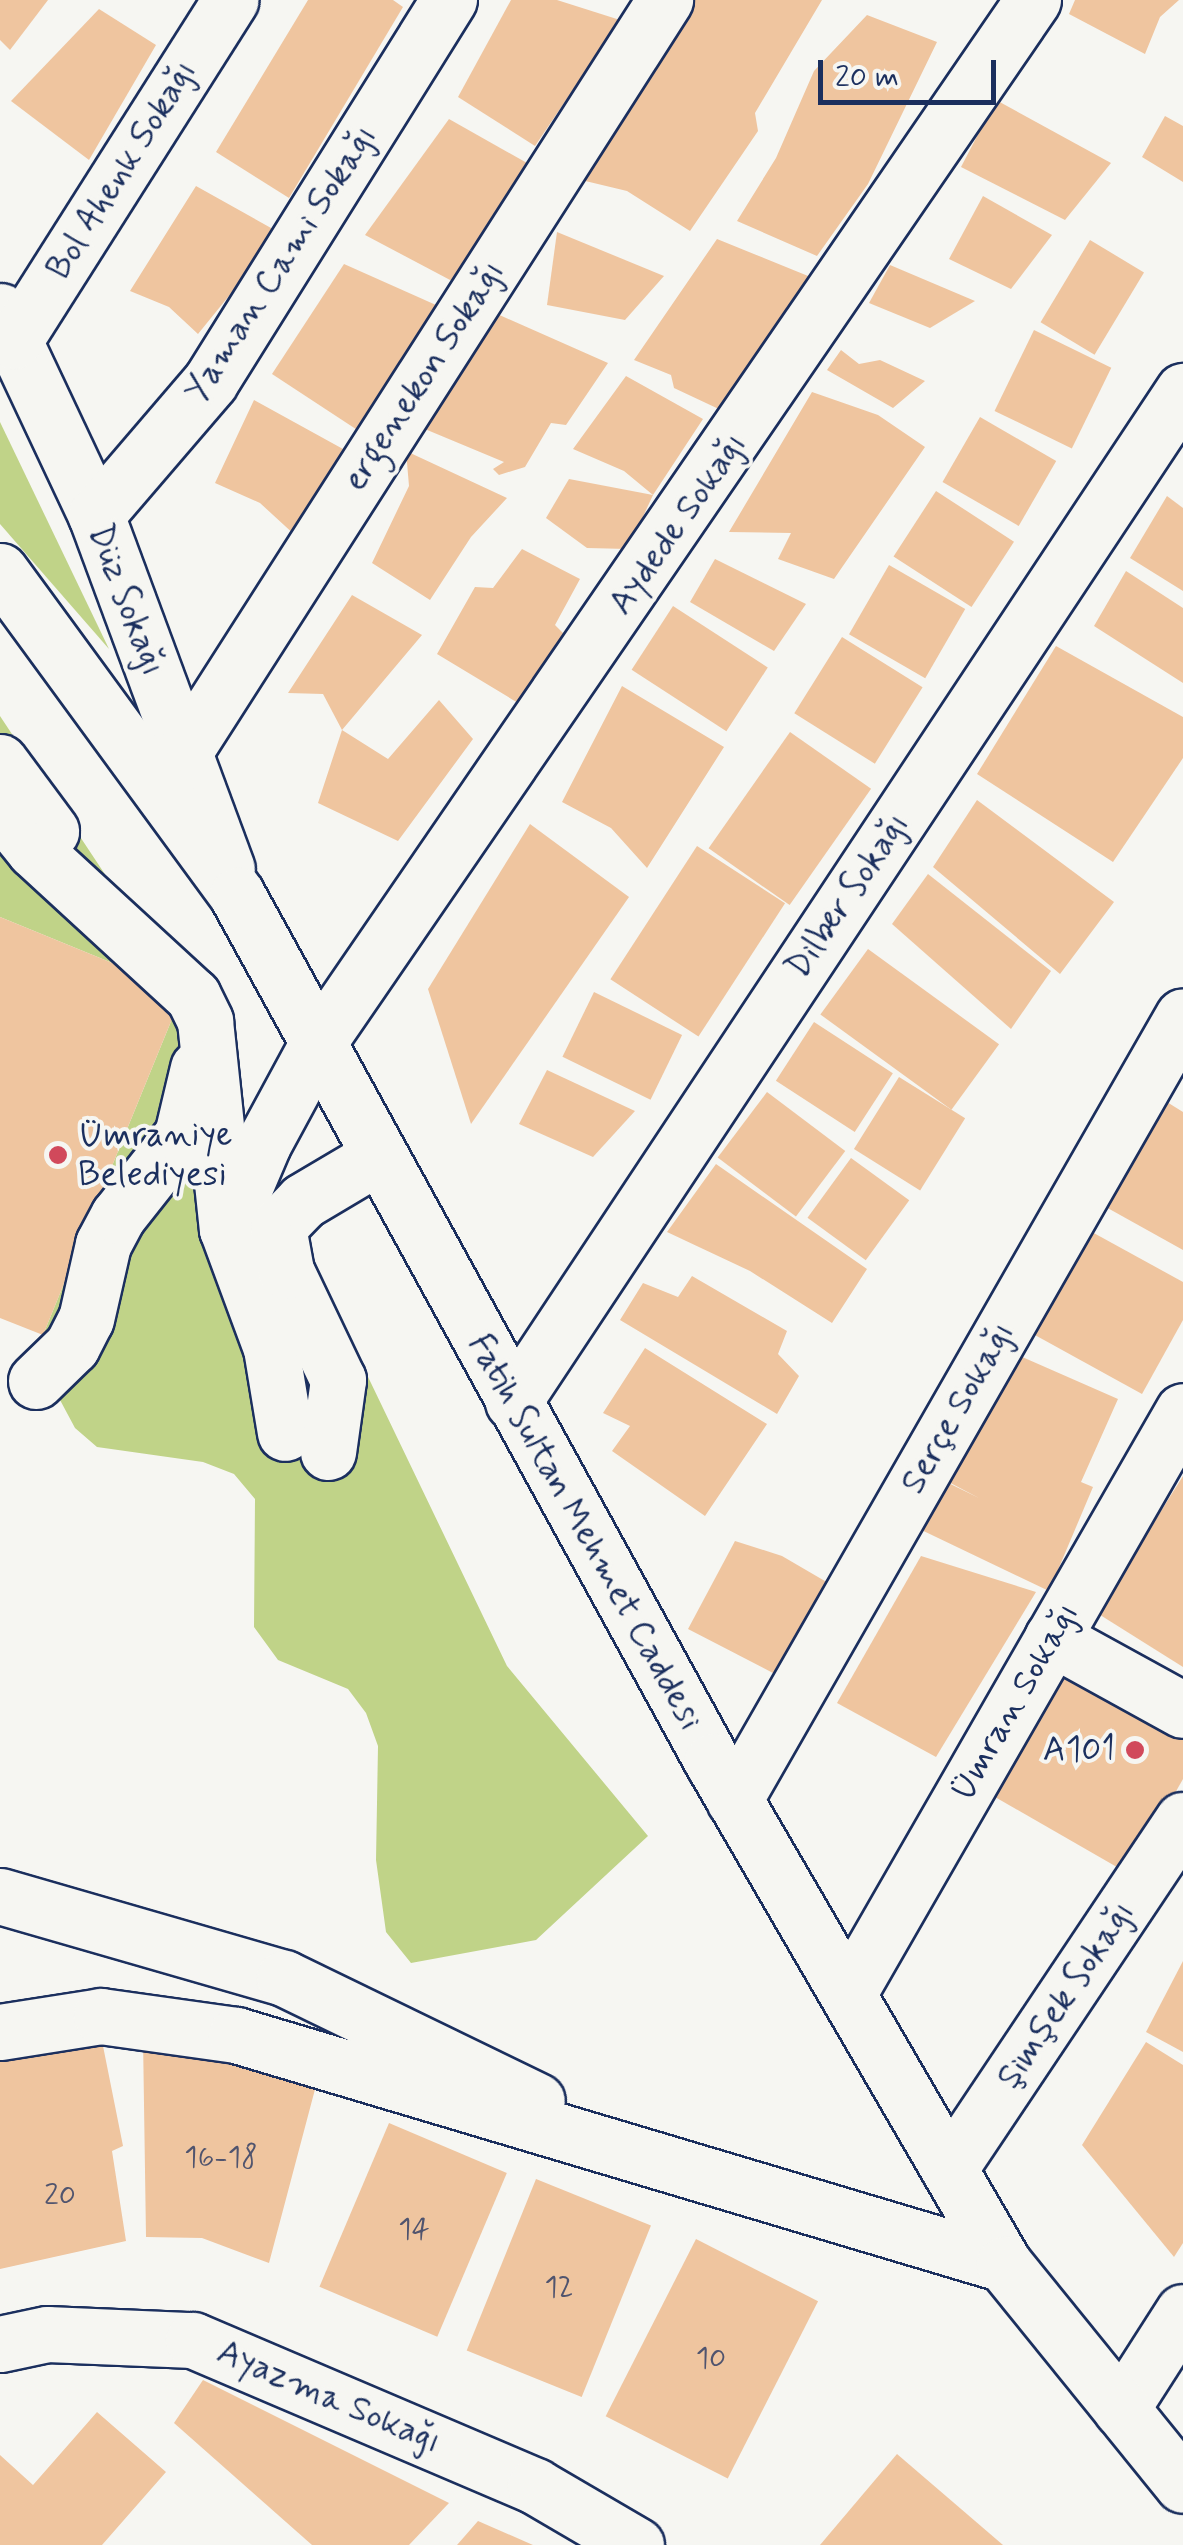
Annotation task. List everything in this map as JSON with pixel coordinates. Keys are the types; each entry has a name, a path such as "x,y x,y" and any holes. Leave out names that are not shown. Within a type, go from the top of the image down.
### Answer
{"street":[{"name":"Bol Ahenk Sokağı","path":"7,326 230,0"},
{"name":"Yaman Cami Sokağı","path":"96,515 210,382 449,0"},
{"name":"ergenekon Sokağı","path":"184,752 664,0"},
{"name":"Aydede Sokağı","path":"227,1229 263,1144 318,1044 1033,0"},
{"name":"Düz Sokağı","path":"7,326 96,515 236,895"},
{"name":"Dilber Sokağı","path":"513,1402 1183,390"},
{"name":"Fatih Sultan Mehmet Caddesi","path":"0,572 236,895 734,1800 1004,2264 1183,2485"},
{"path":"0,762 192,1001 227,1229 306,1443 338,1380 286,1271 278,1228 303,1201 377,1156"},
{"path":"0,808 34,850 192,1001"},
{"path":"36,1381 79,1332 118,1216 182,1136 192,1001"},
{"name":"Serçe Sokağı","path":"734,1800 1183,1016"},
{"name":"Ümran Sokağı","path":"848,1994 1183,1411"},
{"path":"1052,1638 1183,1710"},
{"name":"Şimşek Sokağı","path":"949,2169 1183,1820"},
{"path":"0,1896 284,1978 652,2158"},
{"path":"0,2032 101,2016 236,2035 1004,2264"},
{"path":"1121,2408 1183,2312"},
{"name":"Ayazma Sokağı","path":"0,2344 46,2334 193,2340 536,2486 636,2545"}],"green space":[{"path":"0,422 109,649 0,524"},
{"path":"0,716 183,992 0,917"},
{"path":"183,992 507,1666 648,1836 536,1940 411,1963 386,1932 376,1860 378,1746 366,1713 348,1689 278,1660 254,1627 255,1499 234,1474 203,1462 97,1447 75,1428 52,1385 43,1335"}],"building":[{"path":"0,0 48,0 10,50 0,40"},
{"path":"308,0 393,0 403,7 289,198 216,152"},
{"path":"511,0 557,0 620,20 535,146 458,97"},
{"path":"683,0 822,0 755,113 758,131 690,231 627,191 577,179"},
{"path":"1075,0 1179,0 1160,17 1145,54 1069,14"},
{"path":"99,9 156,45 89,160 11,101"},
{"path":"867,15 937,42 868,184 817,256 737,221 776,158 814,71"},
{"path":"996,100 1111,163 1065,220 961,167"},
{"path":"1165,116 1183,126 1183,182 1142,157"},
{"path":"449,119 527,163 452,281 365,235"},
{"path":"196,186 280,233 198,334 169,307 130,291"},
{"path":"983,196 1052,235 1011,289 949,259"},
{"path":"557,232 664,276 625,320 547,305"},
{"path":"717,239 813,278 723,411 674,388 671,375 634,360"},
{"path":"1090,240 1144,272 1095,355 1041,322"},
{"path":"344,264 436,305 368,437 272,374"},
{"path":"890,265 975,301 930,328 869,303"},
{"path":"495,313 608,363 566,425 551,423 525,467 499,475 493,469 504,462 420,427"},
{"path":"1034,330 1111,368 1072,449 995,411"},
{"path":"841,350 859,364 880,360 925,381 893,408 827,370"},
{"path":"626,376 703,419 653,495 624,471 573,449"},
{"path":"812,392 878,415 925,447 834,579 778,559 791,533 729,532"},
{"path":"254,400 343,449 297,537 260,503 215,483"},
{"path":"980,417 1056,461 1019,526 942,482"},
{"path":"406,451 507,498 471,537 430,600 372,563 409,486"},
{"path":"569,479 653,495 628,549 587,548 546,518"},
{"path":"936,491 1014,542 972,607 894,556"},
{"path":"1167,496 1183,508 1183,591 1130,558"},
{"path":"522,549 580,579 555,625 567,637 528,709 437,654 475,587 493,588"},
{"path":"715,559 806,604 774,651 690,602"},
{"path":"889,565 965,609 925,678 849,634"},
{"path":"1126,571 1183,608 1183,683 1094,626"},
{"path":"352,595 422,635 342,730 323,694 288,693"},
{"path":"673,606 768,668 726,731 632,670"},
{"path":"842,637 923,687 875,764 794,713"},
{"path":"1056,646 1183,717 1183,758 1113,862 977,774"},
{"path":"622,686 724,747 647,868 611,828 562,802"},
{"path":"439,700 473,739 398,841 318,803 342,730 388,759"},
{"path":"790,732 871,789 790,905 709,848"},
{"path":"977,800 1114,902 1060,974 933,867"},
{"path":"530,824 629,897 471,1124 428,989"},
{"path":"697,846 785,903 698,1037 610,979"},
{"path":"928,874 1051,971 1011,1029 892,924"},
{"name":"Ümraniye Belediyesi","path":"0,917 183,992 43,1335 0,1318"},
{"path":"868,949 999,1044 951,1110 820,1015"},
{"path":"594,992 682,1035 651,1100 562,1057"},
{"path":"814,1022 893,1073 855,1132 776,1081"},
{"path":"547,1070 635,1111 593,1157 519,1124"},
{"path":"899,1077 965,1118 920,1190 854,1149"},
{"path":"767,1092 845,1151 796,1216 718,1157"},
{"path":"1154,1094 1183,1112 1183,1250 1095,1201"},
{"path":"851,1158 909,1200 866,1260 808,1218"},
{"path":"716,1164 867,1269 832,1323 750,1271 667,1232"},
{"path":"1081,1226 1183,1282 1183,1320 1142,1394 1024,1329"},
{"path":"692,1276 787,1331 778,1354 799,1376 777,1414 620,1320 643,1283 678,1297"},
{"path":"645,1348 767,1424 705,1516 612,1451 630,1426 603,1413"},
{"path":"1004,1349 1118,1399 1081,1482 1093,1487 1049,1591 911,1525 934,1476 979,1498 939,1477"},
{"path":"1183,1476 1183,1667 1097,1613"},
{"path":"735,1541 782,1556 830,1584 773,1673 688,1629"},
{"path":"921,1556 1036,1592 936,1757 837,1703"},
{"path":"1073,1661 1183,1724 1183,1779 1129,1874 995,1797"},
{"path":"1183,1961 1183,2052 1146,2032"},
{"path":"101,2036 123,2146 112,2151 126,2241 0,2269 0,2054"},
{"path":"143,2038 318,2078 269,2263 202,2238 146,2237"},
{"path":"1146,2042 1183,2065 1183,2243 1174,2257 1082,2145"},
{"path":"389,2123 507,2173 437,2337 319,2287"},
{"path":"536,2179 651,2225 582,2397 467,2351"},
{"path":"696,2239 818,2301 728,2479 606,2416"},
{"path":"203,2380 449,2503 409,2545 312,2545 174,2423"},
{"path":"97,2412 166,2472 102,2545 0,2545 0,2455 33,2485"},
{"path":"897,2454 1003,2545 820,2545"},
{"path":"478,2521 533,2545 457,2545"}],"place":[{"name":"Ümraniye Belediyesi","path":"58,1155"},
{"name":"A101","path":"1135,1750"}]}
